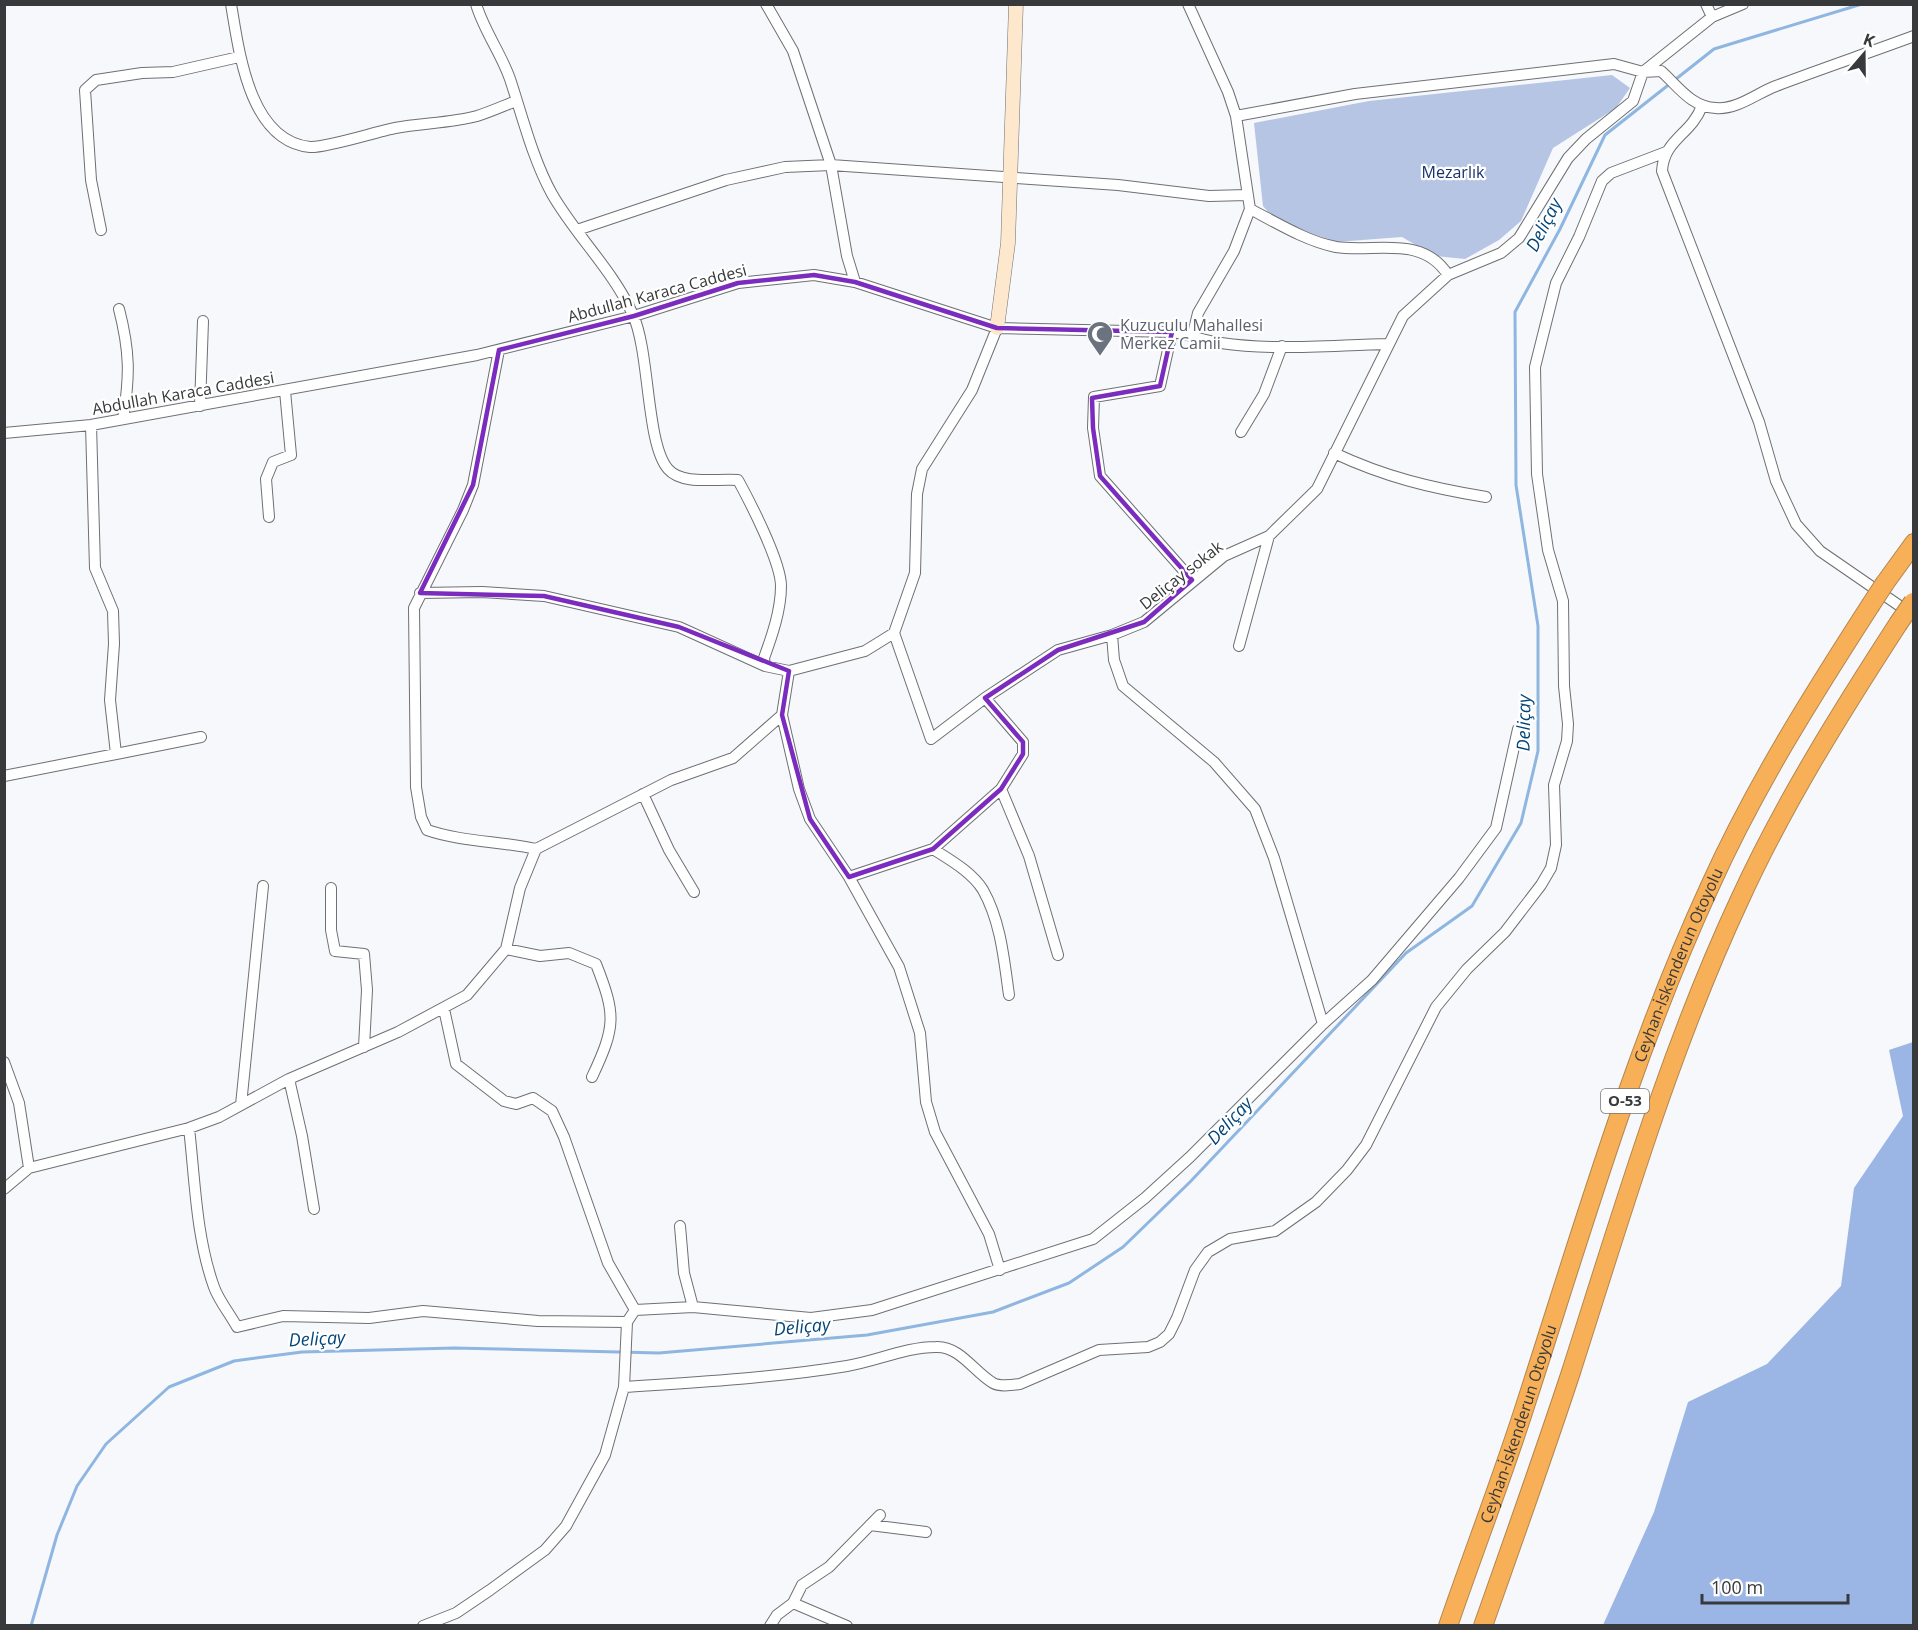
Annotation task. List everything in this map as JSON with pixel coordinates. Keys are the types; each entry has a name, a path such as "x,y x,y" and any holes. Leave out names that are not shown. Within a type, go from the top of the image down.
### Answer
{"highway":[{"name":"Ceyhan-İskenderun Otoyolu","path":"1448,1626 1526,1404 1625,1098 1675,968 1711,884 1810,699 1914,543"},
{"name":"Ceyhan-İskenderun Otoyolu","path":"1483,1626 1557,1414 1656,1109 1705,980 1740,898 1784,815 1839,716 1909,611"}],"street":[{"path":"231,4 239,57 259,111 277,132 293,142 312,147 396,128 475,116 516,101"},
{"path":"476,4 484,29 510,77 516,101 551,192 618,287 634,316 643,352 658,449 668,469 682,479 738,480 773,556 782,585 764,658 765,666"},
{"path":"766,4 793,51 831,165 847,256 855,282"},
{"path":"420,593 482,592 544,596 679,627 765,666 789,671 865,651 894,633 915,573 917,494 922,469 972,390 986,362 997,328 1008,243 1016,4"},
{"path":"1188,4 1228,92 1236,116 1250,209 1234,251 1198,313 1193,334"},
{"path":"1706,4 1712,17"},
{"path":"1642,72 1712,17 1743,4"},
{"path":"1236,116 1355,94 1614,64 1642,72 1661,71 1687,97 1702,106 1718,109 1734,105 1773,87 1914,36"},
{"path":"101,230 92,180 85,90 96,80 142,73 173,72 239,57"},
{"name":"Deliçay sokak","path":"894,633 931,739 985,698 1058,650 1112,635 1144,622 1192,580 1224,556 1269,536 1317,489 1403,316 1448,275 1501,253 1519,237 1568,158 1586,139 1634,101 1642,72"},
{"path":"1702,106 1697,120 1669,146 1662,171 1759,422 1776,481 1796,524 1820,550 1909,611"},
{"path":"624,1387 848,1366 923,1347 939,1346 967,1360 992,1383 1010,1385 1099,1350 1148,1347 1160,1342 1169,1334 1195,1270 1208,1252 1230,1239 1275,1231 1316,1202 1347,1170 1366,1145 1436,1007 1461,976 1505,932 1541,885 1555,856 1554,785 1567,741 1568,724 1564,686 1563,601 1548,550 1537,474 1534,368 1556,283 1579,237 1602,181 1611,173 1645,158 1666,152"},
{"path":"577,230 726,180 785,167 831,165 1118,185 1209,196 1247,195"},
{"path":"1250,209 1295,233 1336,246 1390,246 1408,249 1437,261 1448,275"},
{"name":"Abdullah Karaca Caddesi","path":"4,434 91,425 499,350 634,316 738,283 814,275 855,282 997,328 1172,332 1193,334 1220,343 1282,346 1388,344"},
{"path":"119,309 129,347 128,387 123,419"},
{"path":"200,406 203,321"},
{"path":"1172,332 1160,386 1094,397 1093,428 1100,476 1192,580"},
{"path":"1241,432 1264,393 1282,346"},
{"path":"499,350 473,485 414,608 416,787 421,817 427,830 444,836 505,842 536,849 672,780 733,758 782,715"},
{"path":"269,517 266,479 273,462 291,455 285,391"},
{"path":"91,425 95,568 113,611 114,644 110,700 116,754"},
{"path":"1334,453 1367,469 1421,486 1486,497"},
{"path":"1239,646 1269,536"},
{"path":"1112,635 1114,660 1123,686 1214,762 1255,808 1275,858 1323,1024"},
{"path":"789,671 782,715 799,789 810,819 849,877 899,967 920,1033 926,1102 935,1132 989,1234 1000,1270"},
{"path":"849,877 933,849 1001,789 1023,754 1023,742 985,698"},
{"path":"635,1310 693,1307 811,1318 872,1310 1093,1239 1114,1224 1190,1157 1323,1024 1371,980 1460,878 1496,828 1518,729"},
{"path":"4,776 201,737"},
{"path":"1001,789 1029,856 1058,955"},
{"path":"643,794 669,850 694,892"},
{"path":"4,1189 29,1168 189,1128 219,1117 289,1079 364,1047 444,1009 467,995 506,949 520,888 536,849"},
{"path":"933,849 966,872 983,890 1001,940 1009,995"},
{"path":"241,1105 263,886"},
{"path":"331,888 331,930 335,951 364,954 367,990 364,1047"},
{"path":"506,949 540,956 569,953 596,964 613,1013 602,1055 592,1077"},
{"path":"444,1009 456,1064 504,1101 516,1104 533,1098 552,1111 564,1137 608,1263 635,1310"},
{"path":"4,1062 19,1103 29,1168"},
{"path":"289,1079 302,1136 314,1209"},
{"path":"189,1128 199,1223 208,1265 215,1290 237,1327 283,1316 369,1318 423,1311 627,1327"},
{"path":"680,1226 684,1273 693,1307"},
{"path":"423,1626 456,1613 545,1550 559,1534 587,1492 605,1455 624,1387 627,1327 635,1310"},
{"path":"770,1626 777,1615 793,1604 802,1585 829,1567 880,1515"},
{"path":"870,1525 926,1532"},
{"path":"793,1604 847,1626"}],"highlighted area":[{"path":"814,275 855,282 997,328 1172,332 1160,386 1092,398 1093,428 1100,476 1192,580 1144,622 1058,650 985,698 1023,742 1023,754 1001,789 933,849 849,877 810,819 782,715 789,671 679,627 544,596 420,593 473,485 499,350 634,316 738,283"}],"green space":[{"name":"Mezarlık","path":"1612,75 1630,88 1616,108 1553,148 1521,221 1499,240 1465,259 1435,256 1402,237 1336,242 1275,220 1263,206 1254,123 1369,101"}],"shaded area":[{"path":"1913,1042 1913,1625 1603,1625 1654,1512 1688,1402 1767,1364 1841,1286 1854,1188 1903,1116 1889,1050"}],"waterway":[{"name":"Deliçay","path":"31,1626 57,1535 77,1486 106,1444 169,1387 234,1361 302,1352 454,1348 659,1353 867,1335 993,1312 1069,1283 1123,1247 1190,1182 1406,953 1472,906 1521,823 1538,751 1538,626 1516,485 1515,312 1560,229 1605,135 1714,49 1862,4"}],"place":[{"name":"Kuzuculu Mahallesi Merkez Camii","path":"1100,357"}]}
